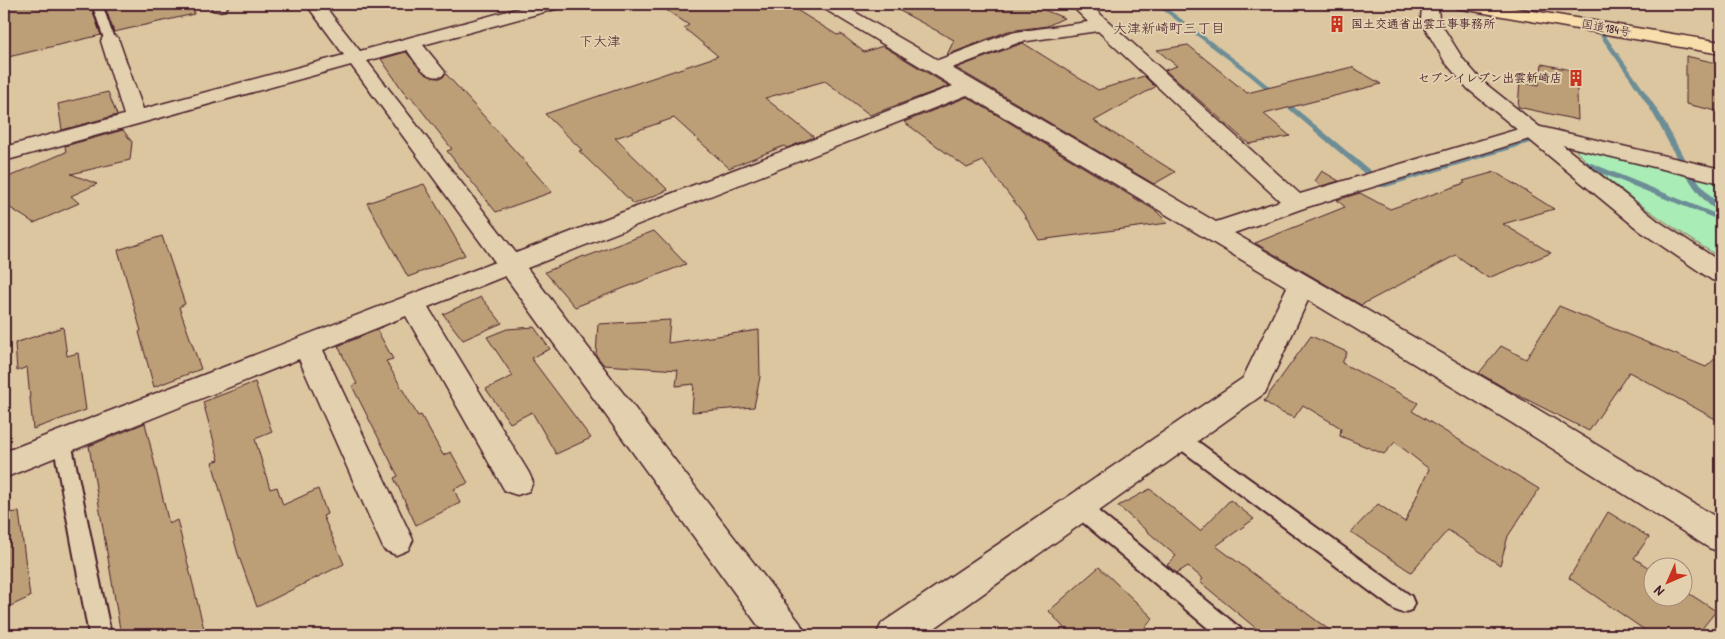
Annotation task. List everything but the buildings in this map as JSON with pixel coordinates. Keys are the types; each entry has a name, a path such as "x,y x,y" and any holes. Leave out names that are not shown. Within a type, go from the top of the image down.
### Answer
{"highway":[{"name":"国道184号","path":"1462,4 1721,48"}],"street":[{"path":"314,4 403,120 787,635"},
{"path":"4,154 353,57 553,4"},
{"path":"830,4 1523,415 1721,538"},
{"path":"1079,4 1296,202"},
{"path":"1430,4 1430,21 1455,62 1475,85 1649,226 1721,274"},
{"path":"937,67 1016,37 1102,25"},
{"path":"109,38 136,118"},
{"path":"410,42 435,72"},
{"path":"4,465 412,303 969,87"},
{"path":"1215,231 1296,202 1532,131 1721,176"},
{"path":"895,635 1255,385 1301,285"},
{"path":"412,303 517,482"},
{"path":"307,345 396,540"}],"lane":[{"path":"97,4 109,38"},
{"path":"1179,438 1403,603"},
{"path":"62,442 100,635"},
{"path":"1080,508 1232,635"}],"green space":[{"path":"1583,148 1721,182 1721,258 1664,221 1610,181 1576,151"}],"waterway":[{"path":"1158,4 1251,74 1383,185 1530,141 1543,146"},
{"path":"1603,36 1657,115 1701,191 1721,210"},
{"path":"1576,160 1721,219"}],"place":[{"name":"国土交通省出雲工事事務所","path":"1337,24"},
{"name":"セブンイレブン出雲新崎店","path":"1576,78"}],"district":[{"name":"大津新崎町三丁目","path":"1169,28"},
{"name":"下大津","path":"600,41"}]}
